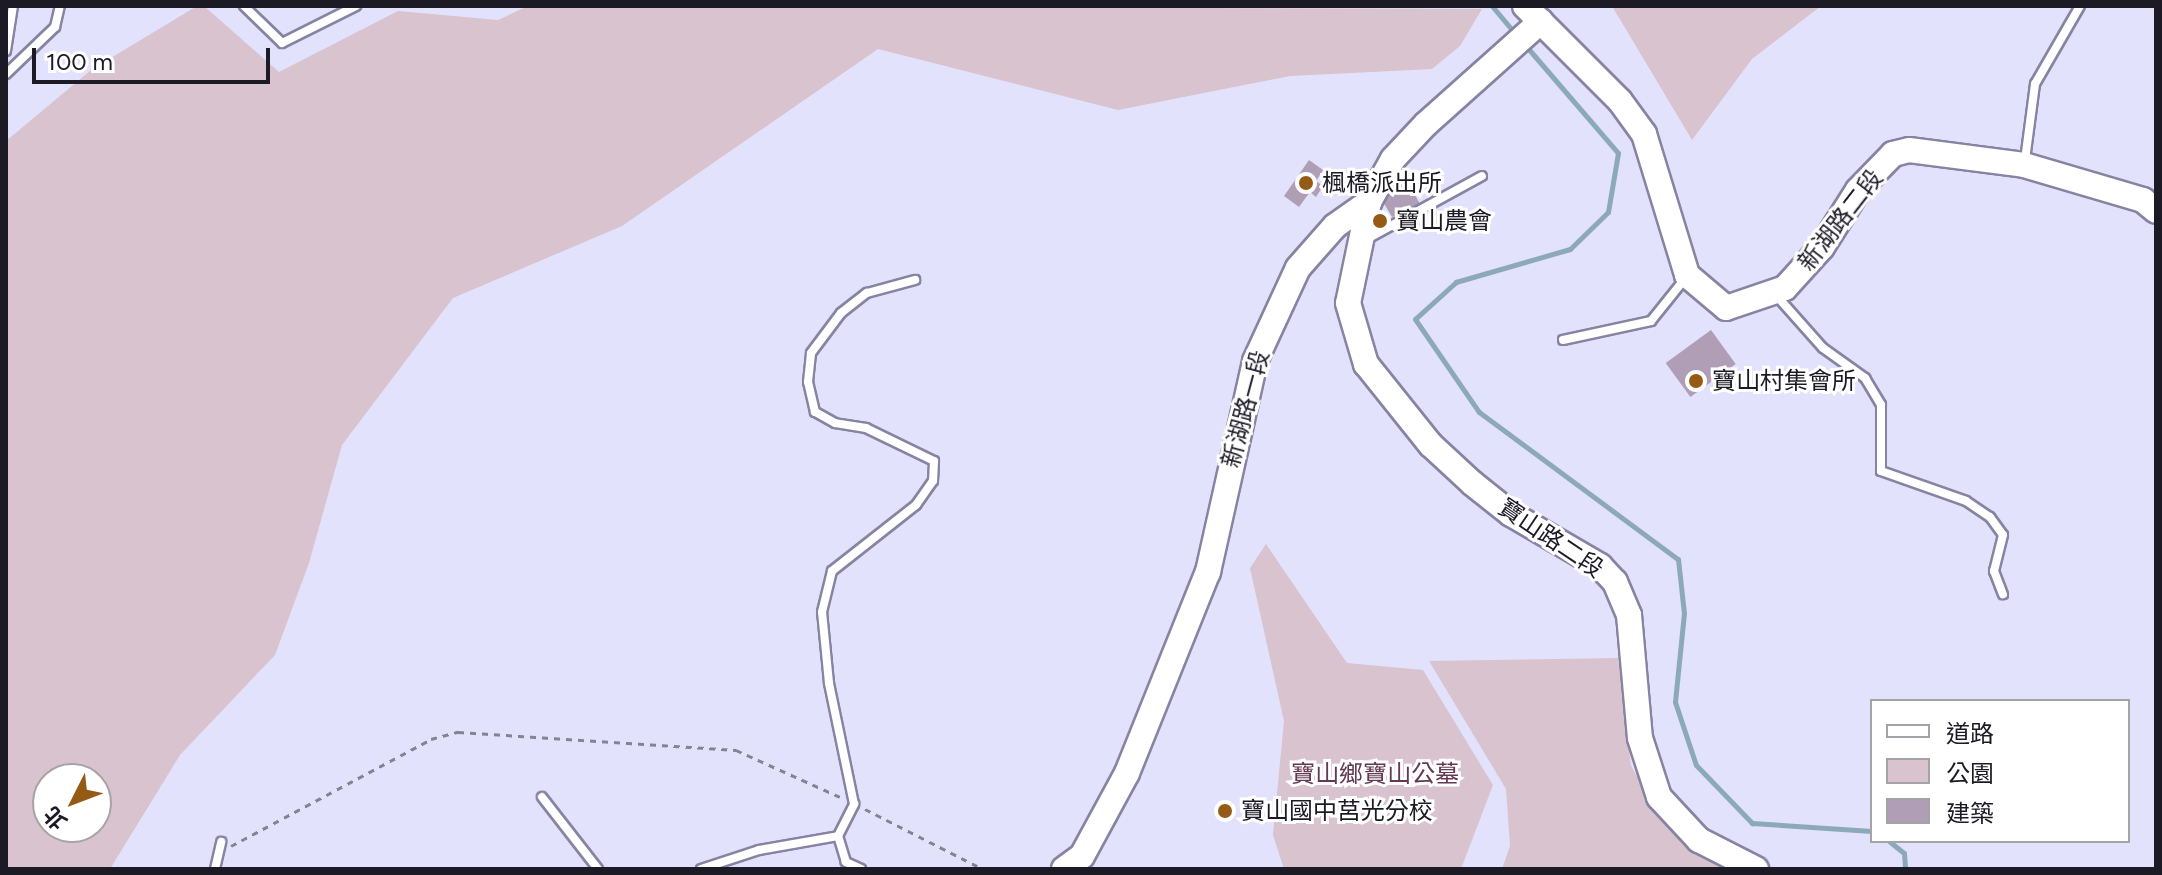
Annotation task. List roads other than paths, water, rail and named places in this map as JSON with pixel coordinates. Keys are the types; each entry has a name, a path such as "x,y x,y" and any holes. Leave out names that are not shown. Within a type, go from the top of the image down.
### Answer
{"street":[{"name":"新湖路一段","path":"1064,869 1082,856 1127,773 1208,572 1255,361 1275,311 1298,268 1335,226 1369,202 1393,159 1426,124 1499,62 1533,14"},
{"path":"1533,14 1620,101 1644,134 1687,275"},
{"name":"新湖路二段","path":"1687,275 1701,292 1726,308 1775,293 1800,273 1858,190 1893,154 1927,149 2024,165 2143,200 2156,211"},
{"name":"寶山路二段","path":"1369,202 1357,244 1348,303 1366,364 1431,445 1472,483 1511,514 1600,566 1615,582 1629,615 1640,738 1659,797 1699,840 1756,869"}],"lane":[{"path":"6,51 13,6"},
{"path":"6,74 55,27 58,9 70,6"},
{"path":"244,6 282,43 356,6"},
{"path":"2024,165 2035,84 2080,6"},
{"path":"1357,244 1482,176"},
{"path":"1563,340 1651,321 1687,275"},
{"path":"861,869 846,862 838,836 854,804 829,683 822,612 832,571 916,505 933,481 934,461 866,428 835,423 815,412 808,382 811,353 841,313 867,293 915,280"},
{"path":"1775,293 1823,348 1865,378 1881,405 1881,471 1966,501 1990,517 2003,535 1994,571 2003,594"},
{"path":"542,797 598,869"},
{"path":"701,869 759,850 838,836"},
{"path":"215,869 221,842"}],"waterway":[{"path":"1492,6 1517,36"},
{"path":"1526,46 1618,153 1608,212 1570,249 1456,282 1415,319 1479,412 1678,559 1684,613 1675,702 1696,765 1752,823 1870,831"},
{"path":"1892,843 1904,853 1905,869"}],"place":[{"name":"楓橋派出所","path":"1306,183"},
{"name":"寶山農會","path":"1380,221"},
{"name":"寶山村集會所","path":"1696,381"},
{"name":"寶山國中莒光分校","path":"1225,811"}],"park label":[{"name":"寶山鄉寶山公墓","path":"1375,774"}]}
